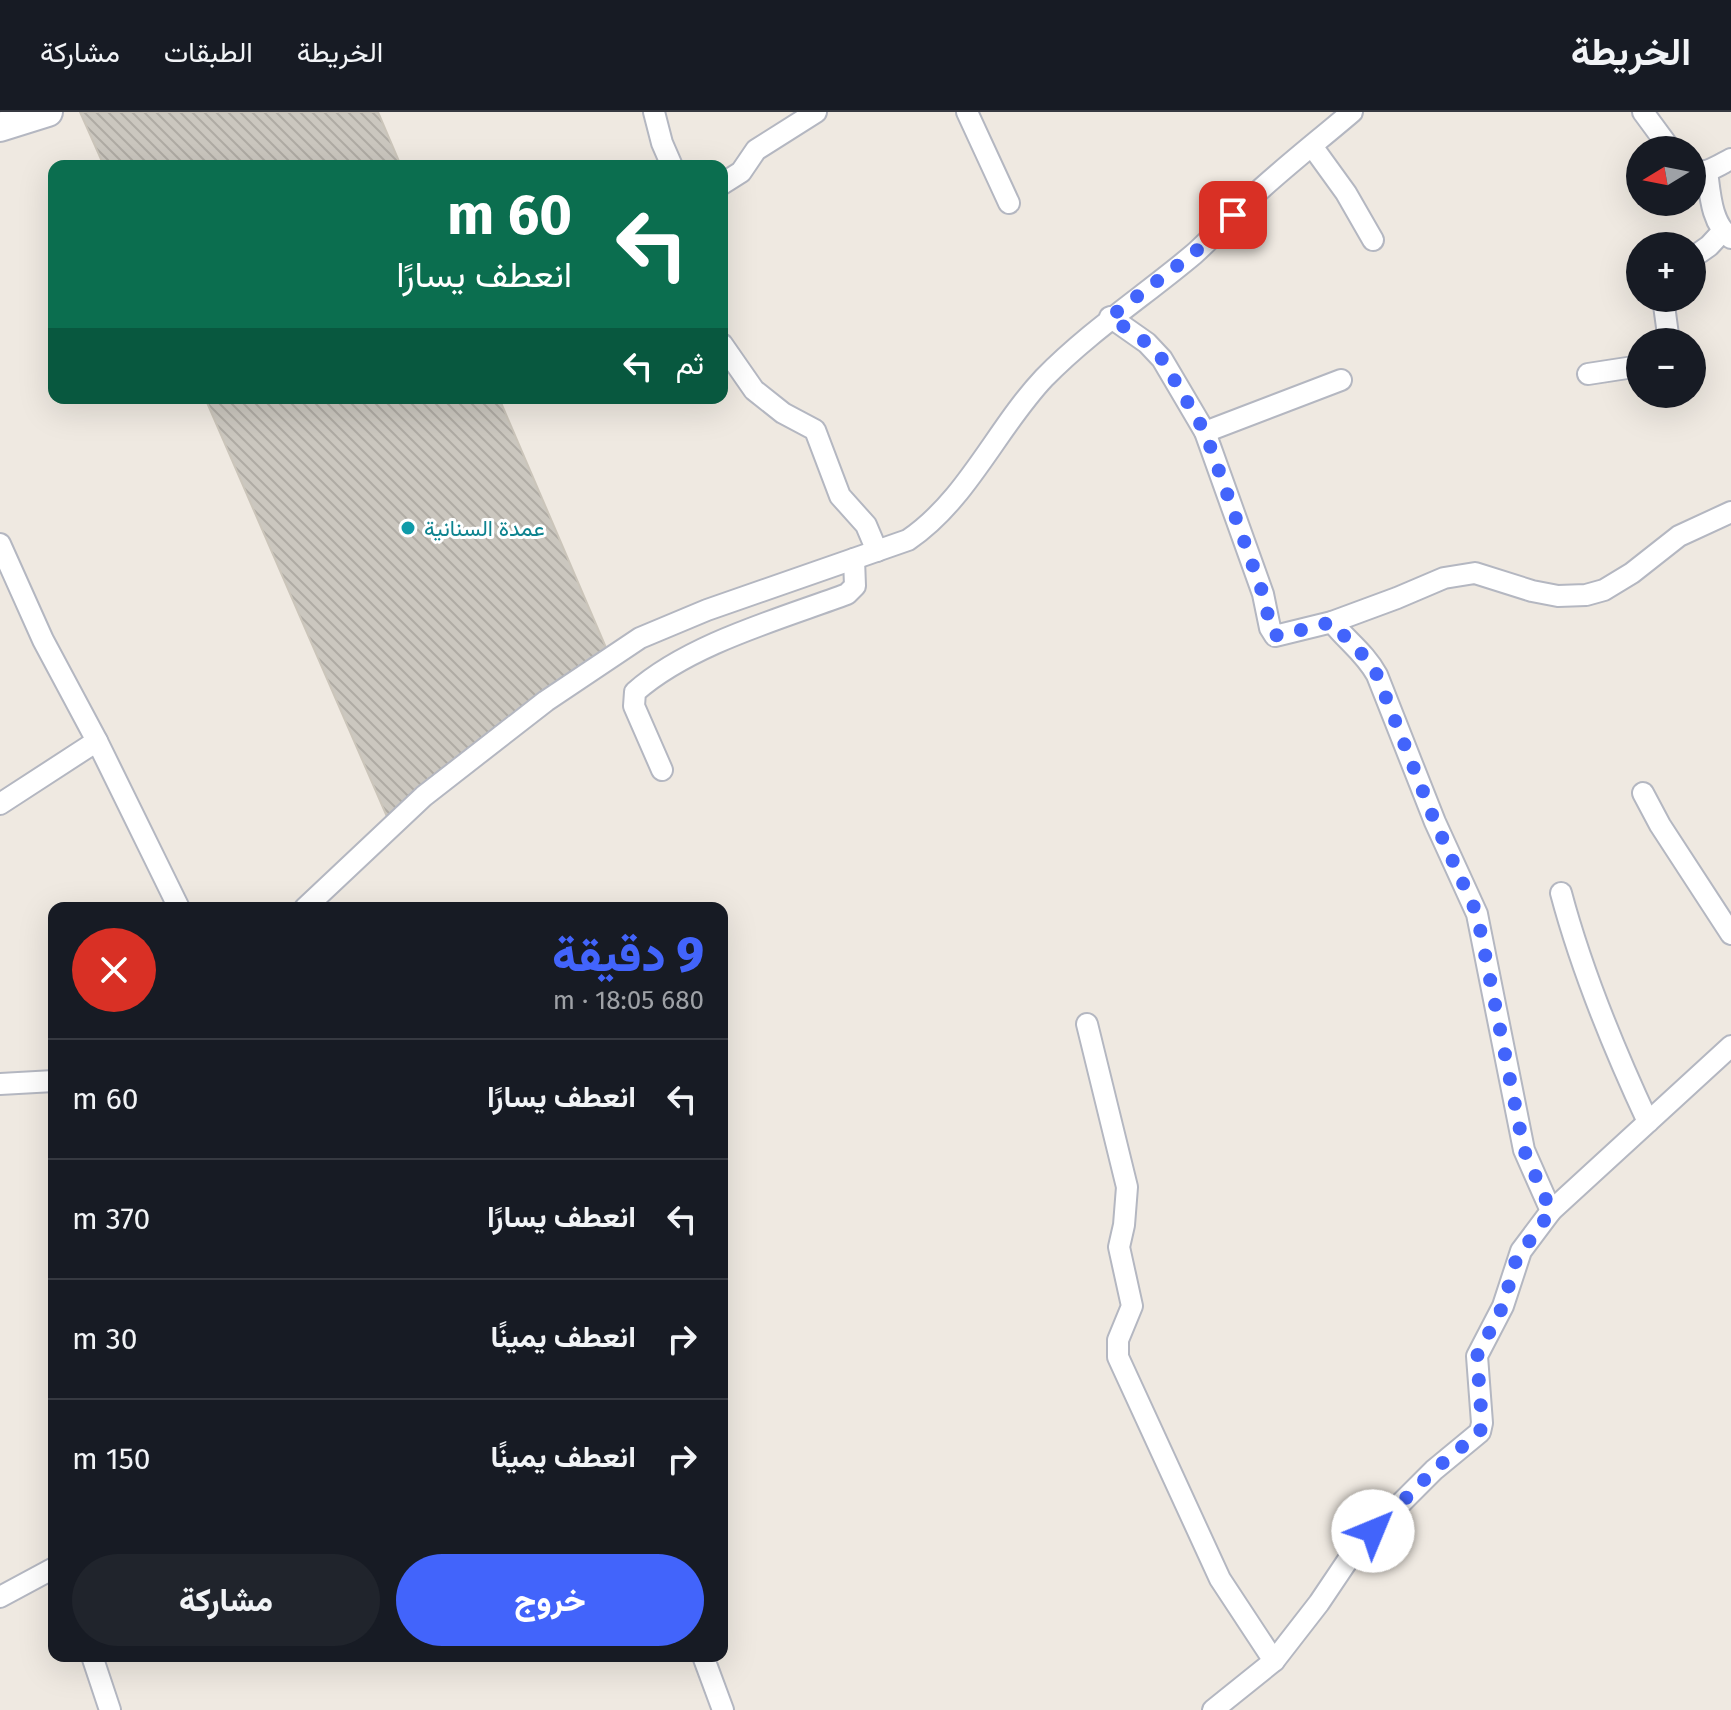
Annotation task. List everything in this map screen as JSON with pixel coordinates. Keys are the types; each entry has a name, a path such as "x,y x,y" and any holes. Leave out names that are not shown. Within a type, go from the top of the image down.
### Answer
{"main road":[{"path":"0,127 48,112"}],"street":[{"path":"654,112 669,160"},
{"path":"728,180 741,172 756,150 816,112"},
{"path":"967,112 1009,203"},
{"path":"313,902 424,796 546,701 630,645 707,610 908,540 936,518 1044,378 1110,317 1194,253 1253,196 1352,112"},
{"path":"1643,112 1661,136"},
{"path":"1312,146 1346,193 1373,240"},
{"path":"1706,168 1731,159"},
{"path":"1706,189 1726,235 1706,248"},
{"path":"1110,317 1147,343 1162,359 1205,432 1263,594 1272,633 1278,636 1332,622 1444,578 1475,573 1532,591 1558,596 1586,595 1604,590 1632,573 1679,536 1731,512"},
{"path":"728,353 754,390 783,413 815,430 840,496 866,525 877,551"},
{"path":"1588,374 1626,368"},
{"path":"1205,432 1341,380"},
{"path":"0,544 43,640 97,741 176,902"},
{"path":"662,770 634,706 635,692 664,670 707,647 847,594 855,586 854,559"},
{"path":"1332,622 1346,640 1363,653 1377,675 1435,822 1477,914 1524,1150 1551,1211"},
{"path":"0,804 97,741"},
{"path":"1643,793 1660,825 1731,934"},
{"path":"1561,893 1576,949 1612,1046 1648,1122"},
{"path":"1087,1024 1127,1187 1119,1247 1132,1306 1118,1340 1118,1357 1220,1579 1274,1661"},
{"path":"1213,1710 1274,1661 1356,1548 1434,1470 1480,1432 1477,1356 1503,1306 1516,1260 1551,1211 1731,1046"},
{"path":"0,1084 48,1081"},
{"path":"0,1597 48,1571"},
{"path":"94,1662 110,1710"},
{"path":"705,1662 723,1710"}],"building":[{"path":"80,112 378,112 398,160 101,160"},
{"name":"عمدة السنانية","path":"208,404 502,404 610,657 391,826"}],"place":[{"name":"عمدة السنانية","path":"408,528"}],"route":[{"path":"1233,215 1194,253 1110,317 1147,343 1162,359 1205,432 1263,594 1272,633 1278,636 1332,622 1346,640 1363,653 1377,675 1435,822 1477,914 1524,1150 1551,1211 1516,1260 1503,1306 1475,1362 1482,1423 1478,1436 1434,1470 1373,1531"}]}
